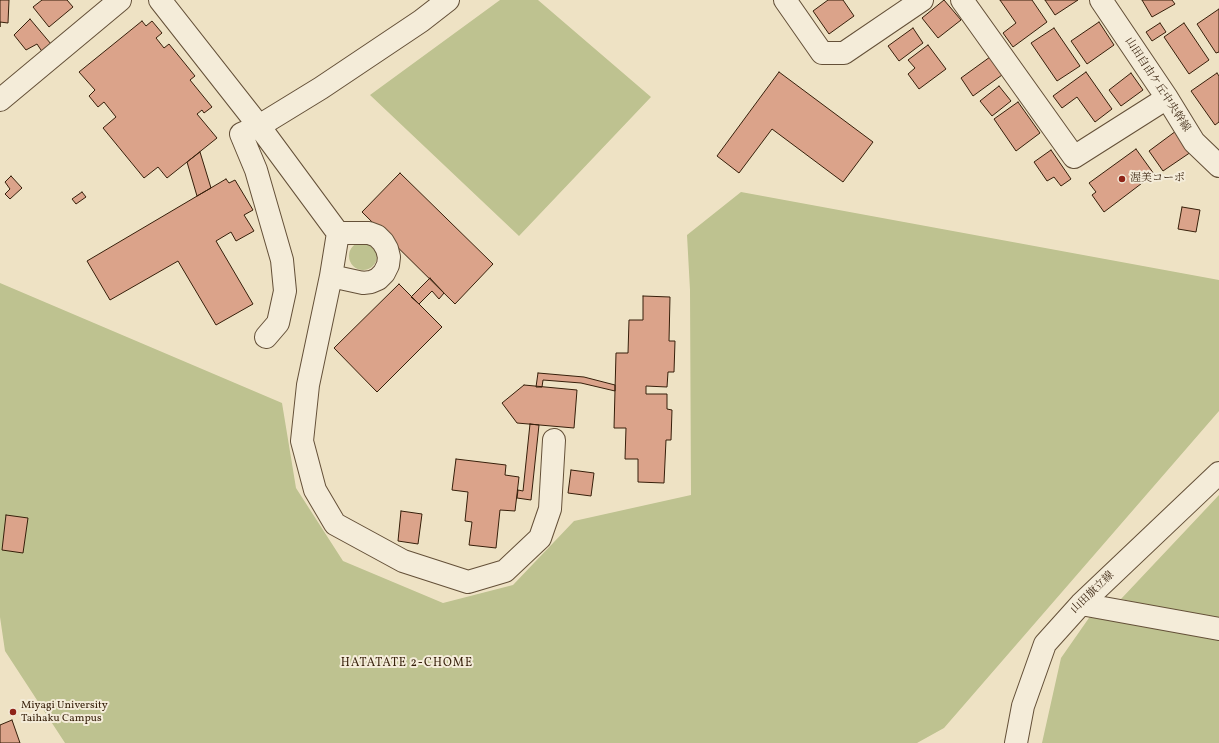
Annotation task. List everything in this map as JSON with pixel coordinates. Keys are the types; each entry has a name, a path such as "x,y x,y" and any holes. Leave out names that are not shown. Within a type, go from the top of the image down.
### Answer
{"street":[{"path":"0,100 120,0"},
{"path":"160,0 253,119 338,233 331,276 308,385 302,441 315,490 335,524 403,561 468,582 505,571 540,538 550,509 554,440"},
{"path":"266,337 278,323 284,291 282,260 256,170 241,134 253,119 322,88 421,21 448,0"},
{"path":"785,0 822,53 844,52 922,0"},
{"path":"962,0 1074,157 1167,98"},
{"name":"山田自由ケ丘中央幹線","path":"1101,0 1167,98 1194,142 1219,166"},
{"path":"331,276 363,283 371,282 378,279 384,273 388,265 389,257 387,249 377,236 369,233 338,233"},
{"name":"山田旗立線","path":"1016,743 1023,706 1045,644 1081,604 1219,473"},
{"path":"1081,604 1219,629"}],"green space":[{"path":"500,0 538,0 651,97 519,236 370,95"},
{"path":"741,192 1219,280 1219,411 944,728 917,743 65,743 5,651 0,617 0,283 282,403 296,488 343,561 443,603 513,585 574,521 691,495 690,290 687,235"},
{"path":"363,242 373,246 377,256 373,266 363,270 353,266 349,256 353,246"},
{"path":"1219,495 1219,621 1121,599"},
{"path":"1091,615 1219,640 1219,743 1042,743 1061,658"}],"building":[{"path":"0,0 9,0 8,23 0,22"},
{"path":"42,0 67,0 73,7 49,27 33,7"},
{"path":"828,0 843,0 854,16 829,34 813,11"},
{"path":"944,0 961,20 938,38 922,18"},
{"path":"1000,0 1032,0 1047,22 1013,47 1003,33 1016,23"},
{"path":"1045,0 1078,0 1055,15"},
{"path":"1142,0 1172,0 1175,4 1152,17"},
{"path":"1219,9 1219,52 1216,53 1197,24"},
{"path":"30,19 51,44 43,53 37,44 26,50 14,35"},
{"path":"142,21 146,26 152,21 162,33 156,38 164,48 169,44 195,76 190,80 212,107 204,113 202,110 197,114 217,138 167,178 158,167 144,178 103,128 116,117 104,102 98,107 89,96 95,90 79,72"},
{"path":"1099,22 1114,45 1087,64 1071,41"},
{"path":"1160,23 1166,32 1152,41 1146,32"},
{"path":"1184,23 1209,60 1189,74 1164,37"},
{"path":"913,28 923,43 899,61 888,46"},
{"path":"1054,28 1080,66 1057,81 1031,43"},
{"path":"928,45 946,69 919,89 908,74 915,68 908,60"},
{"path":"990,57 1002,75 973,96 961,78"},
{"path":"779,72 873,142 843,182 772,129 739,173 717,156"},
{"path":"1086,72 1112,109 1095,122 1077,97 1062,108 1053,96"},
{"path":"1131,73 1143,90 1121,106 1109,90"},
{"path":"1217,73 1219,76 1219,122 1215,125 1191,91"},
{"path":"999,86 1011,101 992,116 980,101"},
{"path":"1018,102 1040,133 1016,151 994,119"},
{"path":"1176,131 1191,152 1163,171 1149,151"},
{"name":"渥美コーポ","path":"1136,149 1154,174 1104,212 1092,195 1096,192 1089,183"},
{"path":"1051,150 1071,179 1061,186 1054,177 1047,181 1034,162"},
{"path":"200,152 211,188 197,196 187,162"},
{"path":"400,173 493,264 455,304 362,212"},
{"path":"11,176 22,188 10,199 5,194 10,189 5,182"},
{"path":"226,179 229,183 235,180 253,210 244,215 254,231 236,241 231,232 216,241 253,304 216,325 178,261 110,300 87,261"},
{"path":"82,192 86,197 76,204 72,199"},
{"path":"1182,207 1200,210 1196,232 1178,229"},
{"path":"430,278 444,293 439,299 432,291 419,304 411,297"},
{"path":"399,284 442,327 377,392 334,348"},
{"path":"643,296 670,297 669,341 675,341 674,372 668,372 667,387 646,386 646,394 667,394 667,409 672,410 671,440 666,440 664,483 638,482 638,459 625,459 626,428 614,428 616,353 628,353 629,320 643,320"},
{"path":"538,373 584,377 615,385 615,391 581,383 543,380 542,387 536,387"},
{"path":"524,385 577,390 574,428 517,423 502,403"},
{"path":"530,424 539,425 531,500 517,498 518,490 523,491"},
{"path":"456,459 506,465 505,475 519,477 515,511 500,510 496,548 469,545 472,522 465,521 468,492 452,490"},
{"path":"571,470 594,473 591,496 568,493"},
{"path":"401,511 422,514 418,544 398,541"},
{"path":"6,515 28,518 23,553 2,550"},
{"path":"12,720 20,743 0,743 0,725"}],"place":[{"name":"渥美コーポ","path":"1122,179"},
{"name":"Miyagi University Taihaku Campus","path":"13,712"}],"district":[{"name":"HATATATE 2-CHOME","path":"407,664"}]}
